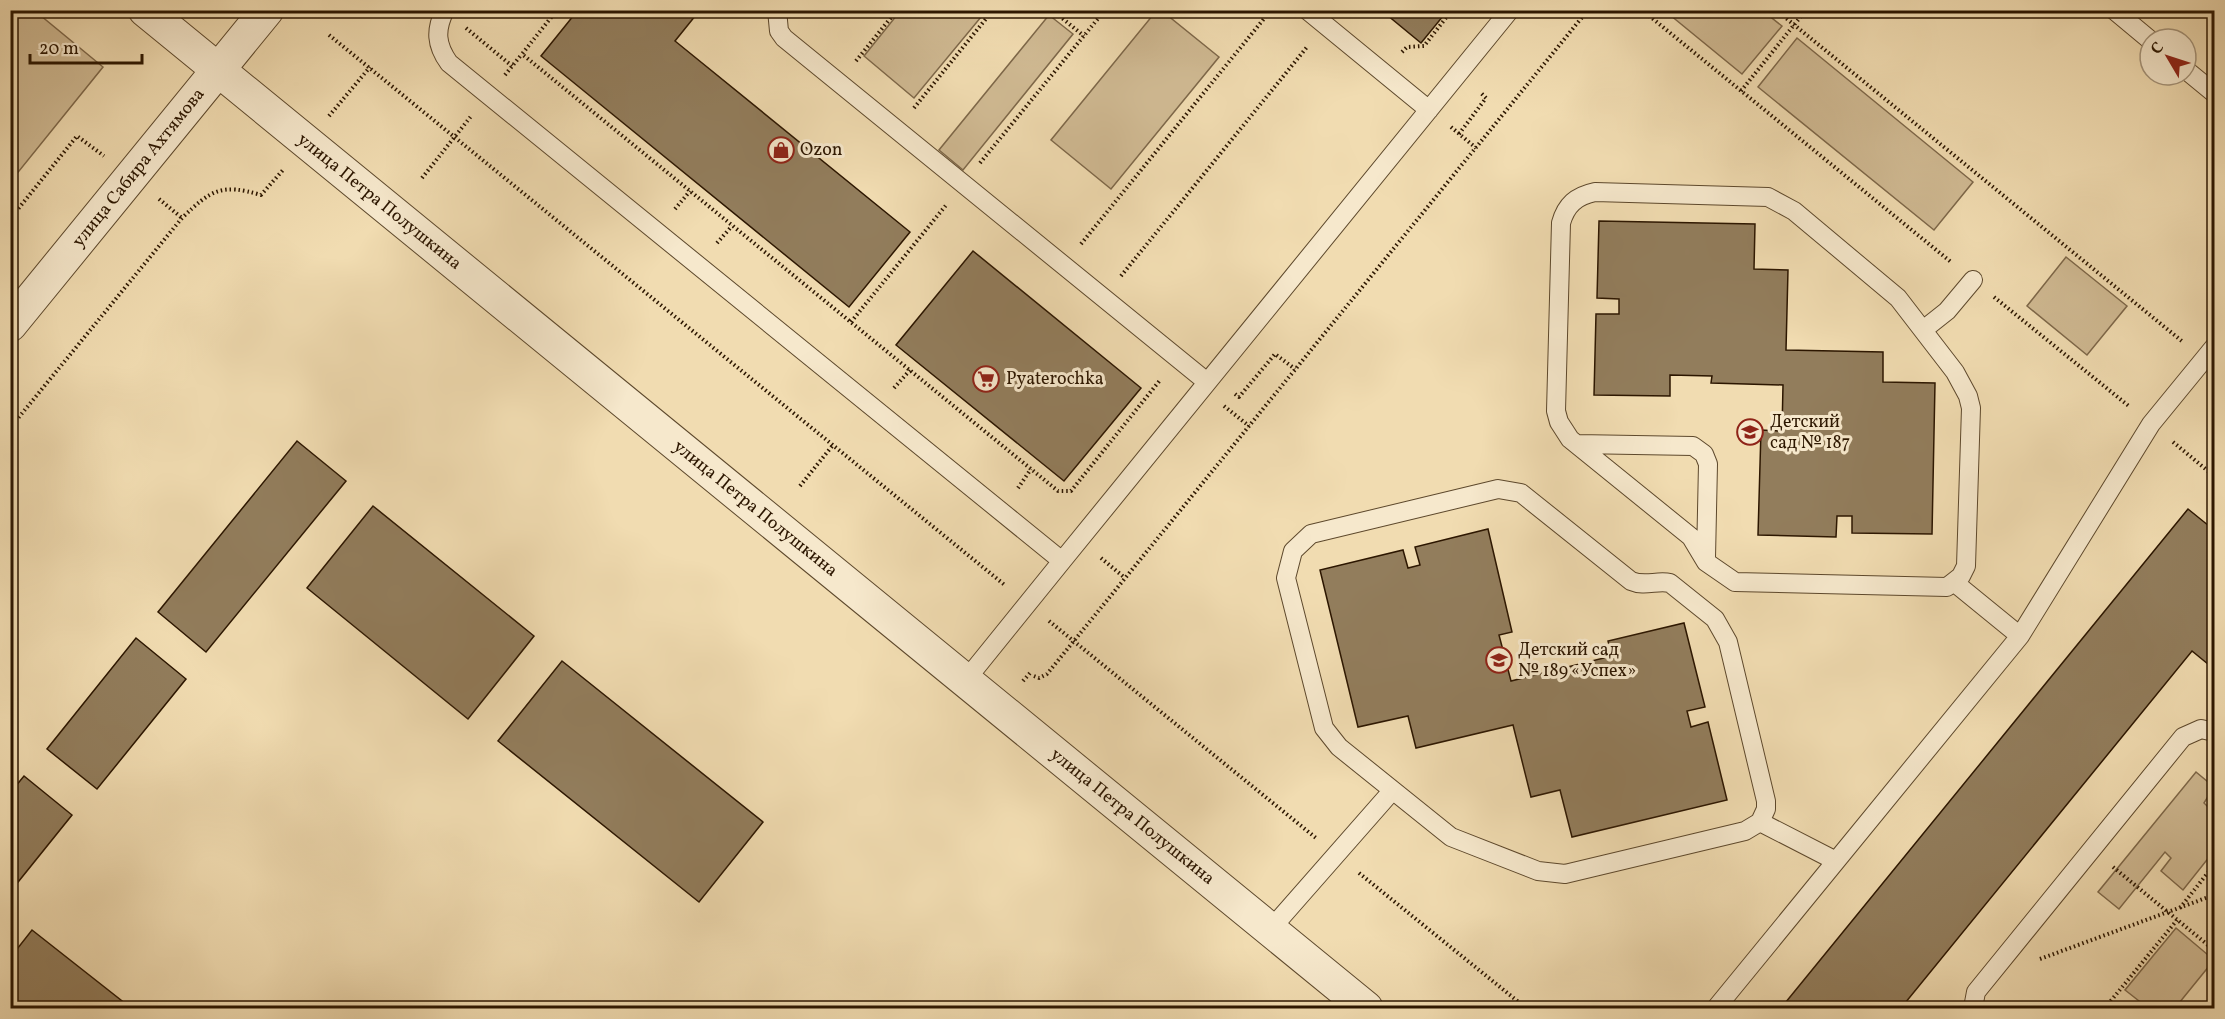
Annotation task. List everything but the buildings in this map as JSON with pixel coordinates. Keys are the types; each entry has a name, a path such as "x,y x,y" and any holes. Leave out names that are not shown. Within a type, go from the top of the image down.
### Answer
{"street":[{"name":"улица Петра Полушкина","path":"145,10 1366,1008"},
{"name":"улица Сабира Ахтямова","path":"10,325 267,10"}],"lane":[{"path":"445,10 437,33 443,54 449,63 1062,561"},
{"path":"777,10 779,31 784,38 1207,382"},
{"path":"1307,10 1429,110"},
{"path":"965,681 1510,10"},
{"path":"2114,10 2138,30"},
{"path":"2198,80 2214,93"},
{"path":"1595,192 1758,195 1778,201 1794,211 1887,287 1923,330 1961,380 1971,408 1966,566 1955,583 1947,587 1741,583 1724,576 1706,562 1691,537 1563,430 1556,411 1561,224 1568,207 1584,194 1595,192"},
{"path":"1923,330 1947,311 1973,280"},
{"path":"1716,1008 2020,636 2151,424 2209,353"},
{"path":"1577,444 1693,446 1700,449 1708,464 1706,562"},
{"path":"1506,489 1521,493 1631,581 1644,585 1659,582 1670,583 1719,624 1728,642 1766,801 1766,809 1760,822 1745,831 1577,873 1555,874 1538,871 1451,837 1339,747 1324,728 1287,578 1288,560 1299,544 1311,534 1506,489"},
{"path":"1955,583 2020,636"},
{"path":"1973,1008 1976,992 1986,979 2182,737 2201,729 2214,732"},
{"path":"1270,930 1392,791"},
{"path":"1760,822 1836,861"}],"path":[{"path":"445,10 512,66"},
{"path":"557,10 522,54 1058,491 1071,491 1178,358"},
{"path":"838,82 897,10"},
{"path":"896,129 993,10"},
{"path":"1052,10 1084,36"},
{"path":"851,322 1104,10"},
{"path":"1063,266 1271,10"},
{"path":"1385,74 1407,47 1424,46 1452,10"},
{"path":"1034,676 1040,678 1047,674 1588,10"},
{"path":"1642,10 2214,476"},
{"path":"1776,10 2209,353"},
{"path":"1741,91 1806,10"},
{"path":"1103,298 1325,25"},
{"path":"330,35 1526,1008"},
{"path":"10,428 182,218 204,196 224,188 237,188 261,195 370,67"},
{"path":"1459,134 1476,148"},
{"path":"676,213 676,207 690,191"},
{"path":"714,243 719,242 732,226"},
{"path":"890,387 896,387 910,370"},
{"path":"1232,412 1249,426"},
{"path":"800,486 833,445"},
{"path":"1023,494 1018,486 1032,469"},
{"path":"1109,564 1125,578"},
{"path":"2091,850 2214,950"},
{"path":"2180,908 2214,865"},
{"path":"1986,979 2214,896"},
{"path":"2105,1008 2177,920"},
{"path":"2204,1008 2214,995"}],"shaded area":[{"path":"11,10 35,11 103,67 11,181"},
{"path":"901,10 986,11 914,98 864,56"},
{"path":"1157,10 1162,11 1219,57 1111,189 1051,140"},
{"path":"1674,11 1763,11 1782,26 1742,74 1670,15"},
{"path":"1049,15 1073,34 963,170 939,150"},
{"path":"1797,38 1973,182 1934,230 1758,87"},
{"path":"2066,257 2127,306 2087,355 2027,306"},
{"path":"2196,772 2214,787 2204,803 2210,809 2214,804 2214,851 2183,890 2161,871 2171,858 2165,852 2119,909 2098,892"},
{"path":"2176,928 2214,960 2175,1008 2148,1008 2125,990"}],"place":[{"name":"Ozon","path":"781,150"},
{"name":"Pyaterochka","path":"986,379"},
{"name":"Детский сад № 187","path":"1750,432"},
{"name":"Детский сад № 189 «Успех»","path":"1499,660"}]}
